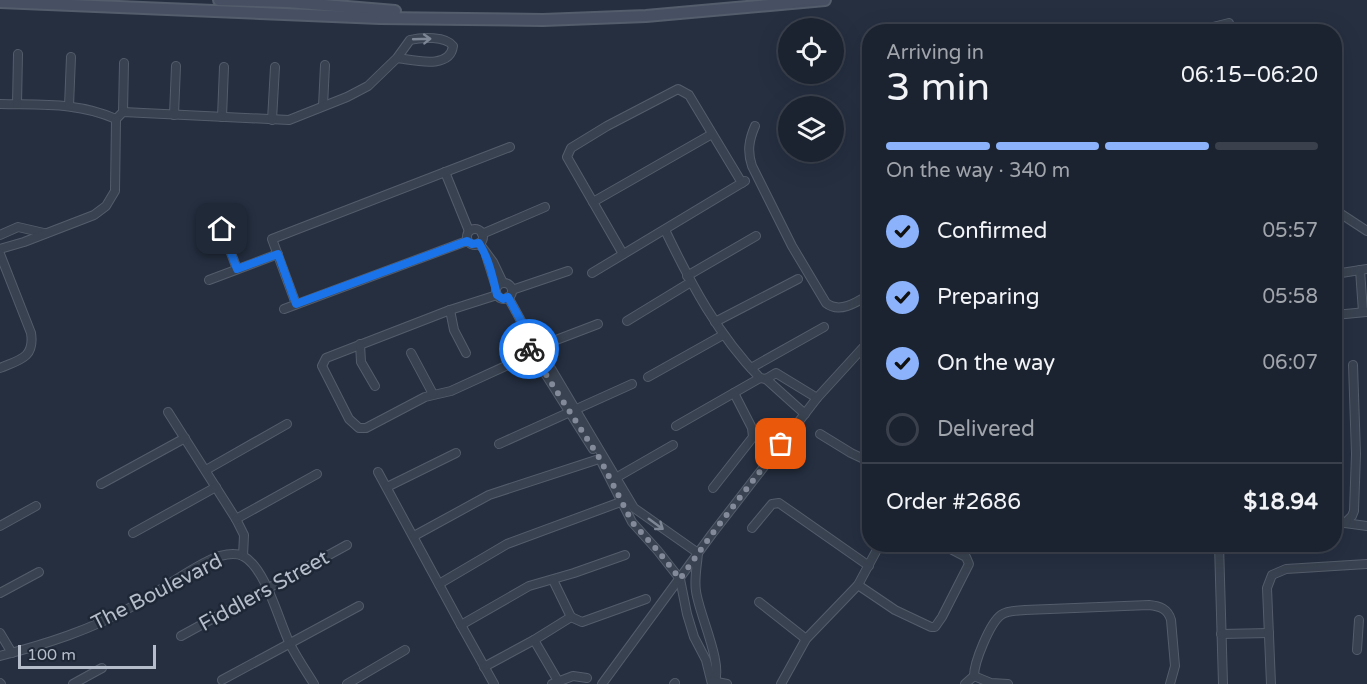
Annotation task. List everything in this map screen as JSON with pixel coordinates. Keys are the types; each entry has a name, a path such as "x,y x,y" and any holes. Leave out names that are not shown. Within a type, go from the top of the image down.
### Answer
{"main road":[{"path":"219,0 430,14 627,10 774,0"},
{"path":"0,2 124,4 380,18 543,20 646,16 825,0"}],"street":[{"path":"1225,24 1229,23"},
{"path":"123,112 289,120 368,86 397,58 412,39 444,40 453,46 451,56 445,60 397,58"},
{"path":"17,104 18,54"},
{"path":"69,106 71,57"},
{"path":"0,249 98,213 111,200 115,191 116,119 123,112 124,63"},
{"path":"323,106 324,65"},
{"path":"174,115 176,66"},
{"path":"222,117 224,67"},
{"path":"272,120 275,67"},
{"path":"592,273 665,230 744,182 689,95 678,89 607,126 571,148 567,158 624,254"},
{"path":"0,104 69,106 95,111 116,119"},
{"path":"755,126 748,147 748,156 752,166 792,246 826,303 833,308 841,308 862,298"},
{"path":"593,202 712,134"},
{"path":"296,304 272,239 510,147"},
{"path":"445,172 469,231"},
{"path":"482,234 545,207"},
{"path":"1342,215 1367,231"},
{"path":"0,235 18,227 48,233"},
{"path":"222,229 237,269"},
{"path":"467,241 466,236 469,231 476,229 482,234"},
{"path":"665,230 689,279 723,335 751,368 805,414"},
{"path":"479,243 482,234"},
{"path":"627,321 756,236"},
{"path":"467,241 472,244 479,243"},
{"path":"284,309 467,241"},
{"path":"479,243 486,254 488,265 503,299 510,294 568,271"},
{"path":"0,254 32,341 30,351 23,359 0,368"},
{"path":"209,280 278,254"},
{"path":"1342,273 1365,271 1365,312 1342,314"},
{"path":"715,322 798,279"},
{"path":"533,343 510,294 508,284 450,310 326,358 322,366 353,425 366,428 433,394 451,391 536,356 545,350 543,345 538,342 529,347 536,356 573,411 614,479 638,530 680,579 694,637 714,682"},
{"path":"450,310 454,330 466,353"},
{"path":"543,345 598,324"},
{"path":"751,368 824,327"},
{"path":"648,377 723,335"},
{"path":"360,344 361,362 375,386"},
{"path":"602,684 698,553 817,398 862,349"},
{"path":"411,353 433,394"},
{"path":"1345,523 1354,511 1356,454 1353,365"},
{"path":"676,426 734,393 776,373 817,398"},
{"path":"499,444 632,384"},
{"path":"713,488 753,437 752,428 734,393"},
{"path":"573,411 614,479"},
{"path":"168,412 236,519 244,540 243,556"},
{"path":"206,470 287,424"},
{"path":"820,434 862,458"},
{"path":"101,484 185,438"},
{"path":"614,479 673,446"},
{"path":"387,488 456,453"},
{"path":"414,537 489,495 600,459"},
{"path":"378,472 494,684"},
{"path":"236,519 316,474"},
{"path":"133,533 216,487"},
{"path":"625,501 698,553"},
{"path":"439,584 516,540 625,501"},
{"path":"752,528 772,504 779,503 869,566"},
{"path":"0,526 36,506"},
{"path":"1342,523 1367,526"},
{"name":"Fiddlers Street","path":"181,636 347,545"},
{"path":"781,684 806,639 858,585 875,552"},
{"path":"858,585 906,616 935,627 969,564 966,557 956,552"},
{"path":"1219,552 1223,684"},
{"path":"698,553 696,580 698,600 712,648 714,682"},
{"name":"The Boulevard","path":"0,656 62,639 116,616 163,590 212,558 230,554 243,556 256,570 267,588 289,642 314,684"},
{"path":"461,625 529,586 625,555"},
{"path":"1271,684 1267,588 1270,579 1275,573 1287,569 1367,564"},
{"path":"0,593 39,572"},
{"path":"553,580 571,617 578,621 586,622 646,599"},
{"path":"685,605 698,600"},
{"path":"759,602 806,639"},
{"path":"965,684 974,676 975,665 992,628 1001,615 1025,610 1149,605 1162,608 1170,615 1175,666 1170,684"},
{"path":"222,680 359,606"},
{"path":"484,666 534,640 571,617"},
{"path":"1357,650 1363,634 1359,620"},
{"path":"0,633 12,653"},
{"path":"1221,634 1269,633"},
{"path":"534,640 555,682 573,676 587,678"},
{"path":"701,650 712,648"},
{"path":"347,684 405,650"},
{"path":"73,684 102,668"},
{"path":"974,676 991,683 1008,684"},
{"path":"714,682 727,684"}],"way so far":[{"path":"529,349 531,357 536,359 600,459 632,522 680,579 781,444"}],"route":[{"path":"222,229 237,269 278,254 296,304 467,241 472,244 479,243 486,254 498,297 503,299 508,297 533,343 529,349"}]}
